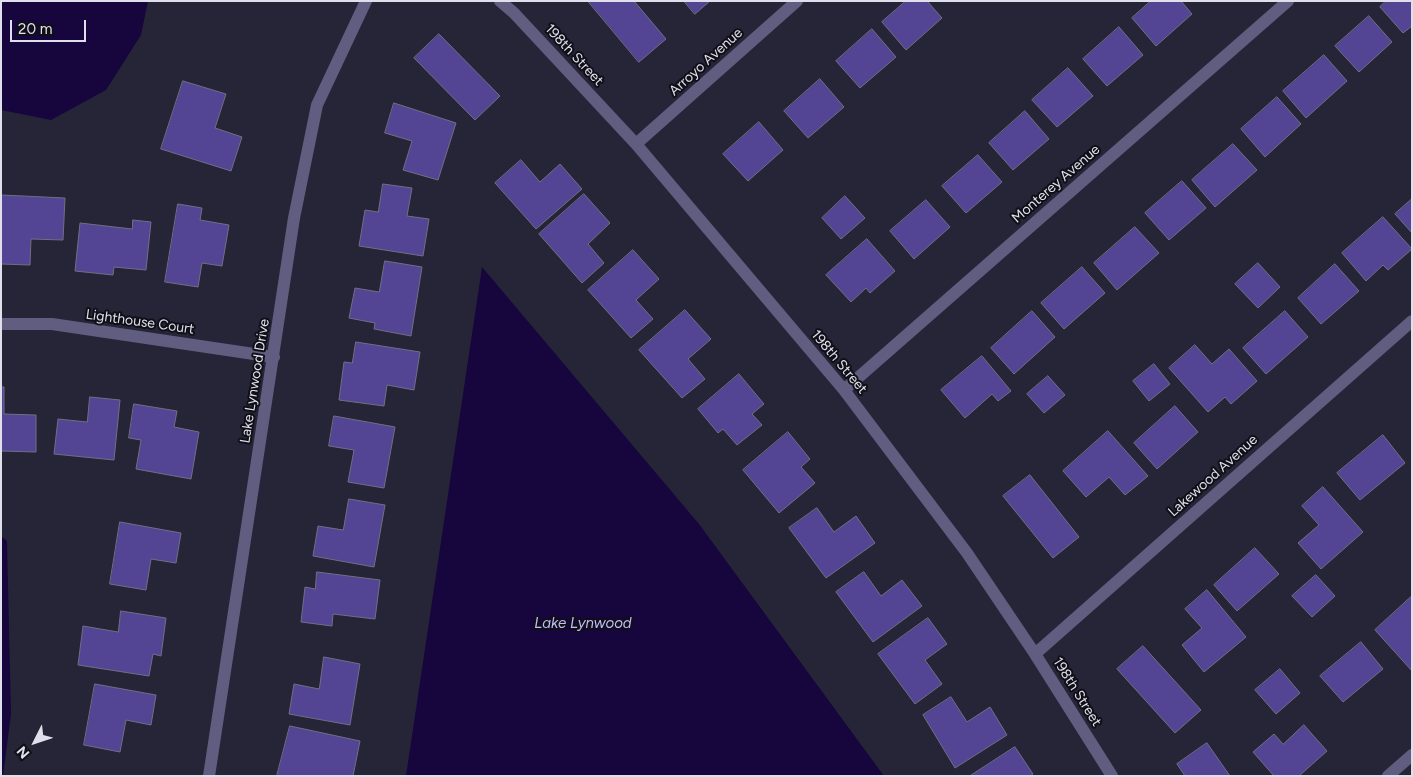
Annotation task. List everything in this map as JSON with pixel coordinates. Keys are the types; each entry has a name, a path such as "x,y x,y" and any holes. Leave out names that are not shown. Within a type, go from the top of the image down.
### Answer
{"street":[{"name":"Lake Lynwood Drive","path":"209,776 294,218 317,105 366,1"},
{"name":"198th Street","path":"500,1 514,13 636,144 844,390 967,553 1035,654 1112,776"},
{"name":"Arroyo Avenue","path":"636,144 796,1"},
{"name":"Monterey Avenue","path":"844,390 1288,1"},
{"name":"Lakewood Avenue","path":"1035,654 1412,321"},
{"name":"Lighthouse Court","path":"1,324 52,324 274,357"},
{"path":"1388,776 1412,755"}],"water":[{"path":"1,1 148,1 141,35 106,90 51,120 1,110"},
{"name":"Lake Lynwood","path":"482,267 699,524 884,776 406,776"},
{"path":"1,536 7,541 11,714 3,776 1,776"}],"building":[{"path":"588,1 634,1 666,39 639,62"},
{"path":"684,1 710,1 695,14"},
{"path":"906,1 927,1 942,18 906,50 882,22"},
{"path":"1151,1 1181,1 1192,14 1156,46 1132,18"},
{"path":"1386,1 1412,1 1412,26 1403,33 1380,7"},
{"path":"1369,16 1392,42 1359,72 1335,46"},
{"path":"1119,27 1143,55 1107,86 1083,59"},
{"path":"872,29 896,57 860,88 836,61"},
{"path":"439,34 500,96 475,120 414,58"},
{"path":"1324,55 1347,81 1306,118 1283,91"},
{"path":"1068,68 1093,96 1057,127 1032,100"},
{"path":"820,79 844,107 808,138 784,111"},
{"path":"183,81 226,94 215,128 242,137 231,171 161,149"},
{"path":"1277,97 1301,124 1265,157 1241,129"},
{"path":"394,103 456,123 438,180 403,170 412,141 385,133"},
{"path":"1025,111 1049,139 1013,170 989,143"},
{"path":"759,122 783,150 748,181 723,154"},
{"path":"1233,144 1257,170 1215,207 1192,180"},
{"path":"978,155 1002,182 966,213 942,186"},
{"path":"521,160 540,182 560,164 582,189 536,229 495,183"},
{"path":"1182,181 1206,208 1169,240 1145,213"},
{"path":"383,184 412,188 407,216 429,219 423,256 359,246 365,210 378,212"},
{"path":"584,194 610,223 588,244 604,263 582,283 539,234"},
{"path":"1,195 65,198 63,240 31,239 30,265 1,264"},
{"path":"845,196 865,218 841,239 822,218"},
{"path":"1412,199 1412,233 1395,214"},
{"path":"926,200 950,227 914,259 890,231"},
{"path":"178,204 202,208 200,220 229,225 222,266 202,263 198,287 165,282"},
{"path":"1383,217 1412,249 1388,270 1383,265 1366,281 1342,253"},
{"path":"133,220 151,222 146,270 114,267 113,275 75,271 80,223 132,229"},
{"path":"1135,227 1159,253 1117,290 1094,263"},
{"path":"867,239 895,271 870,293 866,288 851,302 826,275"},
{"path":"633,250 659,279 636,300 653,319 631,338 588,290"},
{"path":"385,261 422,267 411,336 374,329 375,323 349,318 355,288 379,292"},
{"path":"1258,263 1280,287 1258,308 1235,284"},
{"path":"1335,264 1359,291 1321,324 1298,298"},
{"path":"1082,267 1105,293 1064,329 1041,303"},
{"path":"685,310 711,339 688,359 705,379 682,398 639,350"},
{"path":"1032,311 1055,337 1014,374 991,348"},
{"path":"1285,311 1308,337 1266,374 1243,348"},
{"path":"356,342 420,352 414,390 387,385 384,406 339,400 344,362 352,363"},
{"path":"1195,345 1212,364 1229,349 1257,381 1231,404 1225,397 1208,412 1169,368"},
{"path":"982,356 1011,391 998,401 992,394 965,418 941,390"},
{"path":"1154,364 1170,384 1149,401 1133,381"},
{"path":"739,374 764,404 752,414 762,425 737,445 723,429 718,433 698,409"},
{"path":"1048,376 1065,395 1044,413 1027,394"},
{"path":"1,387 4,387 4,414 36,415 36,452 1,451"},
{"path":"90,397 120,400 114,460 54,454 58,419 87,422"},
{"path":"134,404 177,411 174,427 199,432 191,479 136,469 141,440 129,438"},
{"path":"1175,406 1198,432 1157,469 1134,443"},
{"path":"334,416 395,427 384,488 348,482 354,450 329,446"},
{"path":"1108,431 1148,476 1125,495 1109,477 1086,497 1063,471"},
{"path":"788,432 810,459 801,467 815,483 779,513 743,470"},
{"path":"1383,435 1405,463 1360,500 1337,473"},
{"path":"1030,475 1079,537 1053,558 1003,496"},
{"path":"1323,487 1363,532 1321,569 1298,543 1319,525 1302,506"},
{"path":"349,499 385,505 374,567 313,556 318,526 343,530"},
{"path":"817,508 834,532 856,516 875,543 826,578 789,528"},
{"path":"120,522 181,533 176,563 151,559 146,590 110,584"},
{"path":"1255,548 1279,574 1237,611 1214,585"},
{"path":"317,572 380,580 375,619 333,614 332,626 301,622 305,587 315,589"},
{"path":"864,572 881,596 902,580 922,606 873,642 836,592"},
{"path":"1316,575 1335,596 1312,617 1292,596"},
{"path":"1207,590 1246,637 1204,672 1182,645 1202,628 1185,609"},
{"path":"1412,596 1412,671 1375,630"},
{"path":"121,611 166,618 161,656 153,654 149,676 78,665 83,626 118,632"},
{"path":"928,618 947,644 925,660 942,684 915,704 878,654"},
{"path":"1361,642 1383,669 1343,702 1320,676"},
{"path":"1143,646 1201,710 1175,733 1117,669"},
{"path":"324,657 360,664 350,725 289,714 294,684 319,689"},
{"path":"1280,669 1300,693 1276,714 1255,690"},
{"path":"95,684 156,695 151,725 126,720 120,752 84,745"},
{"path":"951,697 967,722 990,707 1007,735 955,768 923,715"},
{"path":"1304,725 1327,751 1299,776 1274,776 1253,752 1274,734 1283,744"},
{"path":"290,726 360,741 353,776 277,776"},
{"path":"1207,743 1230,776 1185,776 1177,764"},
{"path":"1015,747 1033,774 1030,776 970,776"}]}
